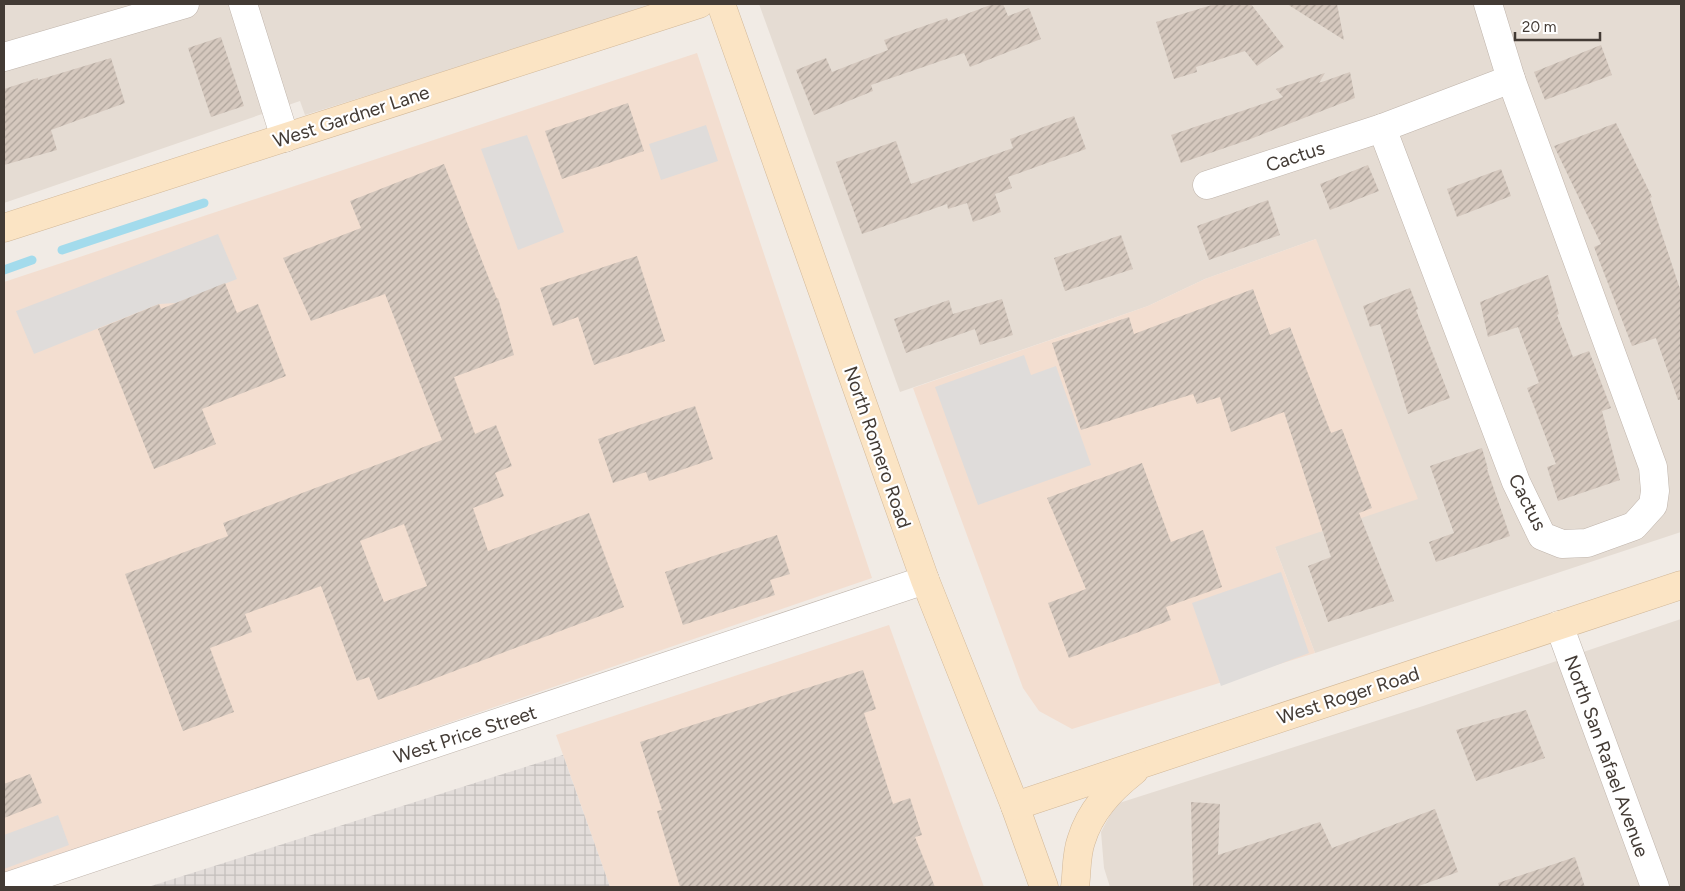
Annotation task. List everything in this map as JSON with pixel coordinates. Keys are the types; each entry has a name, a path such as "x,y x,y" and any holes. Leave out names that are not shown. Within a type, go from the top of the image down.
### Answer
{"street":[{"path":"4,57 185,4"},
{"path":"244,4 285,138"},
{"name":"West Gardner Lane","path":"4,228 699,4"},
{"name":"North Romero Road","path":"722,4 925,580 1015,806 1044,887"},
{"name":"Cactus","path":"1382,128 1516,482 1542,536 1562,544 1587,543 1634,526 1653,505 1655,491 1653,467 1640,427 1511,79 1488,4"},
{"name":"Cactus","path":"1207,184 1382,128 1511,79"},
{"name":"West Price Street","path":"5,887 925,580"},
{"name":"West Roger Road","path":"1015,806 1681,585"},
{"name":"North San Rafael Avenue","path":"1559,625 1655,887"},
{"path":"1075,887 1081,842 1094,812 1113,788 1143,763"}],"shaded area":[{"path":"4,4 660,4 305,115 300,101 4,203"},
{"path":"759,4 1681,4 1681,532 1315,653 1275,547 1316,239 1205,279 1148,306 900,392"},
{"path":"697,53 872,578 4,875 4,282"},
{"path":"706,125 718,161 661,180 649,144"},
{"path":"527,135 564,232 518,250 481,149"},
{"path":"218,234 237,279 176,303 159,304 34,354 16,311"},
{"path":"1316,239 1418,499 1275,547 1315,653 1072,729 1039,711 1023,688 913,388 1148,306 1205,279"},
{"path":"1024,355 1031,375 1056,366 1091,465 978,505 935,387"},
{"path":"1281,572 1309,653 1221,686 1192,603"},
{"path":"1681,619 1681,887 1110,887 1104,868 1101,832 1116,804 1423,706"},
{"path":"889,625 984,887 610,887 556,735"},
{"path":"563,755 610,887 148,887"},
{"path":"58,815 69,845 4,869 4,835"}],"building":[{"path":"993,4 1003,4 1008,16 1029,8 1041,39 970,67 964,53 871,85 873,91 814,115 796,70 826,58 832,72 888,50 884,40 947,18 948,21"},
{"path":"1215,4 1251,4 1284,47 1257,66 1245,51 1196,67 1197,72 1174,79 1156,22"},
{"path":"1287,4 1337,4 1344,40"},
{"path":"221,37 244,106 211,117 188,48"},
{"path":"1601,45 1612,75 1545,100 1534,72"},
{"path":"111,58 125,103 51,130 57,150 4,165 4,89"},
{"path":"1350,72 1355,98 1248,140 1181,163 1171,135 1283,97 1276,89 1325,73 1319,83"},
{"path":"628,103 644,151 562,179 545,131"},
{"path":"1074,116 1086,149 1008,177 1012,188 995,194 1001,212 973,222 967,203 948,209 947,204 862,234 836,162 896,141 911,184 1013,148 1010,139"},
{"path":"1616,123 1652,197 1650,198 1681,292 1681,400 1678,400 1656,338 1632,346 1594,247 1601,244 1554,146"},
{"path":"444,164 498,298 514,355 454,377 475,434 496,425 512,466 495,473 504,496 473,508 488,551 589,513 624,607 378,700 369,677 357,681 321,586 245,614 252,632 210,648 234,712 183,731 125,574 228,536 223,523 442,440 385,294 311,321 283,258 361,228 350,201","holes":["404,524 427,586 384,602 360,541"]},
{"path":"1368,165 1379,191 1330,210 1320,184"},
{"path":"1501,169 1511,196 1457,217 1447,189"},
{"path":"1268,200 1280,235 1209,260 1197,226"},
{"path":"1121,235 1133,269 1065,291 1054,258"},
{"path":"637,256 665,341 594,365 578,317 553,326 540,288"},
{"path":"1548,275 1559,314 1557,315 1573,357 1589,351 1611,408 1602,411 1620,480 1558,501 1547,467 1556,464 1527,388 1539,383 1518,327 1488,337 1480,302"},
{"path":"225,283 237,313 258,304 286,376 202,409 216,444 154,469 98,329 159,304 161,309"},
{"path":"1410,288 1418,309 1416,310 1450,398 1408,414 1380,324 1370,327 1363,306"},
{"path":"1253,289 1270,335 1290,327 1331,433 1342,429 1372,508 1359,513 1394,601 1328,622 1308,566 1331,557 1284,412 1231,432 1220,397 1197,404 1193,394 1081,430 1052,343 1129,317 1134,334"},
{"path":"1002,299 1013,335 980,345 975,329 906,353 894,319 949,300 953,314"},
{"path":"695,406 713,459 649,481 646,472 613,483 598,439"},
{"path":"1482,448 1487,469 1510,536 1436,562 1429,542 1454,533 1430,466"},
{"path":"1142,463 1171,542 1203,530 1222,587 1166,607 1171,620 1069,658 1048,603 1086,589 1047,498"},
{"path":"777,535 790,574 770,580 775,595 683,625 665,572"},
{"path":"863,670 876,709 864,713 893,804 910,798 922,835 915,837 935,887 680,887 657,811 662,810 640,742"},
{"path":"1526,710 1545,758 1476,781 1456,730"},
{"path":"30,774 42,803 4,818 4,784"},
{"path":"1191,802 1220,804 1218,855 1320,822 1332,848 1435,809 1458,872 1416,887 1193,887"},
{"path":"1575,857 1585,887 1499,887 1498,883"}],"waterway":[{"path":"62,250 204,203"},
{"path":"4,270 32,260"}]}
